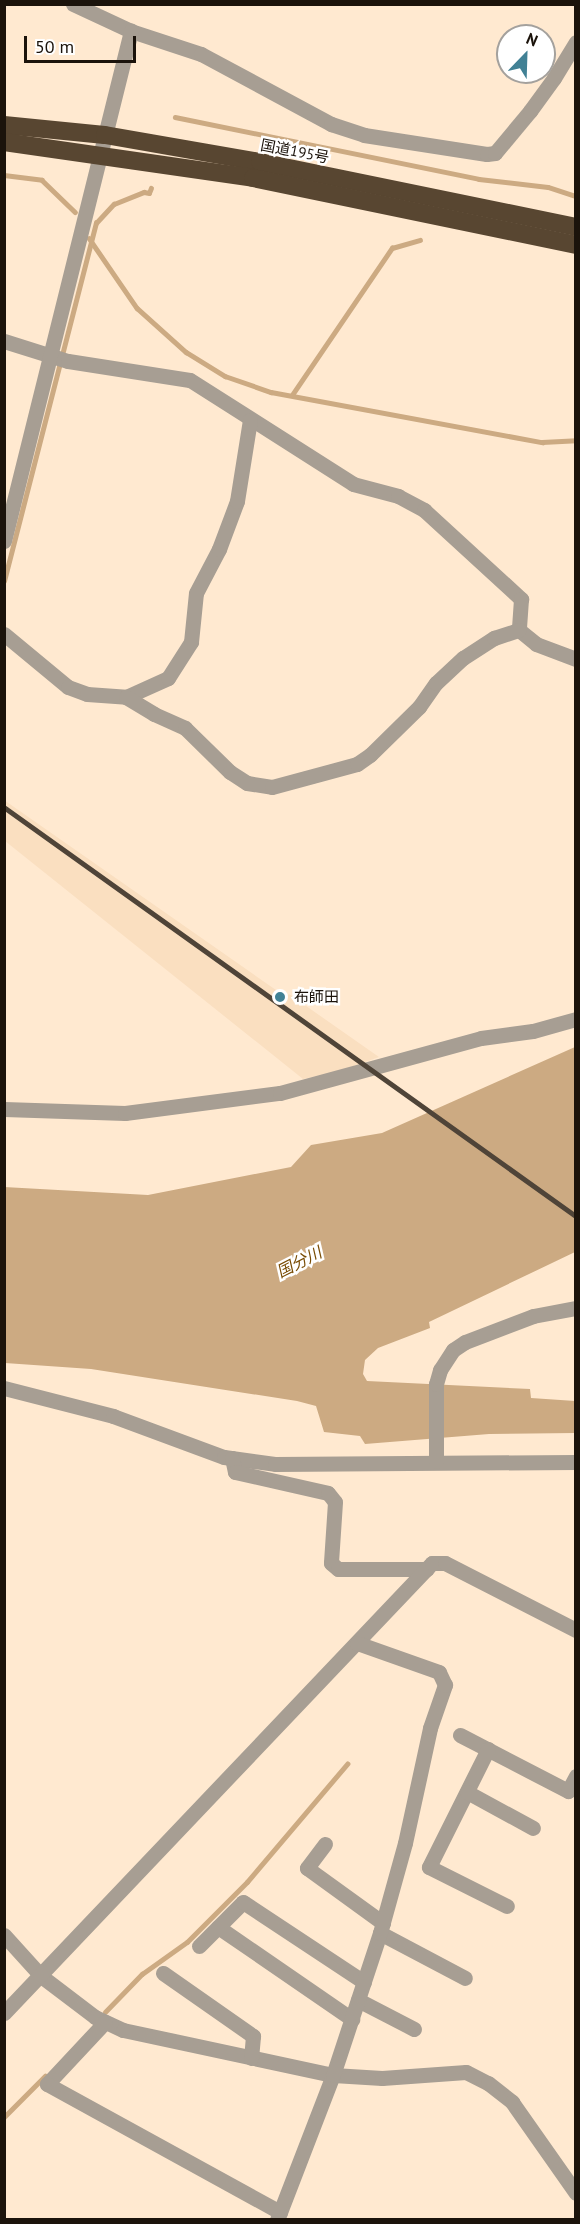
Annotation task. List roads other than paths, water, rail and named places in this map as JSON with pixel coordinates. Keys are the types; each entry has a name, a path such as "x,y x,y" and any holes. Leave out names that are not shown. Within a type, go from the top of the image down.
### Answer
{"highway":[{"name":"国道195号","path":"4,124 105,135 396,189 576,227"},
{"path":"4,142 253,178 576,245"}],"street":[{"path":"72,4 131,31 201,54 331,124 364,135 487,154 495,153 530,111 576,42"},
{"path":"4,541 57,358 100,156 131,31"},
{"path":"4,341 57,358 181,376 353,484 398,496 424,510 521,598 519,630"},
{"path":"126,697 168,678 191,642 196,592 219,549 237,501 250,420"},
{"path":"519,630 536,644 576,659"},
{"path":"4,634 68,687 87,694 126,697 154,714 185,728 230,772 247,783 272,788 357,764 370,755 419,707 436,683 464,658 495,638 519,630"},
{"path":"4,1109 125,1113 269,1094 481,1038 533,1031 576,1019"},
{"path":"436,1456 436,1384 440,1370 453,1350 465,1342 533,1317 576,1308"},
{"path":"4,1388 36,1394 113,1416 232,1458 295,1465 436,1456 462,1464 504,1461 576,1462"},
{"path":"4,1394 36,1394"},
{"path":"232,1458 235,1472 328,1493 335,1502 331,1563 338,1569 427,1569"},
{"path":"4,2013 432,1563 445,1563 576,1630"},
{"path":"105,2022 46,2084 278,2216 333,2075 382,1928 405,1843 430,1728 445,1685 439,1672 357,1643"},
{"path":"460,1735 568,1791 576,1776"},
{"path":"488,1749 429,1867 507,1906"},
{"path":"467,1792 533,1827"},
{"path":"326,1844 307,1868 382,1928 465,1978"},
{"path":"199,1946 243,1902 364,1982"},
{"path":"218,1927 352,2019"},
{"path":"4,1935 41,1976 105,2022 123,2030 333,2075 381,2078 466,2072 488,2083 512,2102 576,2193"},
{"path":"163,1973 253,2036 251,2058"},
{"path":"358,2000 414,2029"}],"water":[{"name":"国分川","path":"575,1047 575,1252 429,1322 430,1328 378,1348 365,1360 363,1374 367,1381 530,1389 531,1398 575,1401 575,1433 489,1434 365,1444 360,1436 324,1432 316,1406 297,1401 91,1369 5,1363 4,1187 148,1195 291,1167 311,1145 382,1133"}],"waterway":[{"path":"175,117 479,179 548,187 576,196"},
{"path":"4,175 42,180 75,212"},
{"path":"4,581 96,223 114,204 144,192 149,193 151,188"},
{"path":"89,238 137,308 186,352 225,376 271,392 542,442 576,440"},
{"path":"292,395 392,248 420,240"},
{"path":"105,2012 142,1974 187,1942 247,1882 347,1764"},
{"path":"4,2117 45,2076"}],"railway":[{"path":"4,807 576,1216"}],"place":[{"name":"布師田","path":"280,997"}]}
